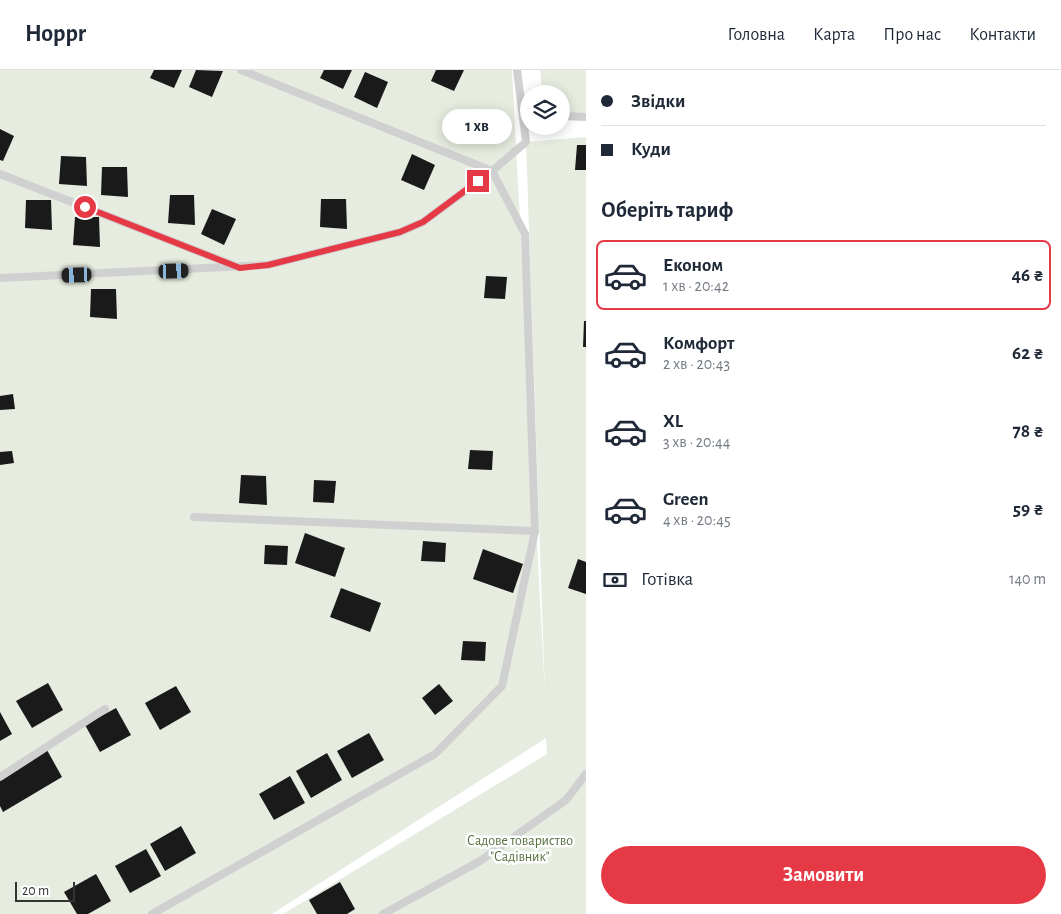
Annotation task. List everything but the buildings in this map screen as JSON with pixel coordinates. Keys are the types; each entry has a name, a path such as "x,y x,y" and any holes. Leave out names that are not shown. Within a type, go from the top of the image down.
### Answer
{"lane":[{"path":"152,914 434,754 502,686 535,531 525,234 492,171 240,70"},
{"path":"517,70 520,85"},
{"path":"570,116 586,117"},
{"path":"0,278 240,268 268,265 400,232 423,222 492,171 526,142 526,135"},
{"path":"0,174 240,268"},
{"path":"194,517 535,531"},
{"path":"0,777 105,709"},
{"path":"384,914 480,861 566,800 586,774"}],"green space":[{"name":"Садове товариство \"Садівник\"","path":"0,70 512,70 545,694 526,142 586,137 586,914 283,914 547,754 546,738 272,914 0,914"},
{"path":"540,70 586,70 586,113 570,114 570,85 541,85"}],"route":[{"path":"85,207 240,268 268,265 400,232 423,222 478,181"}]}
